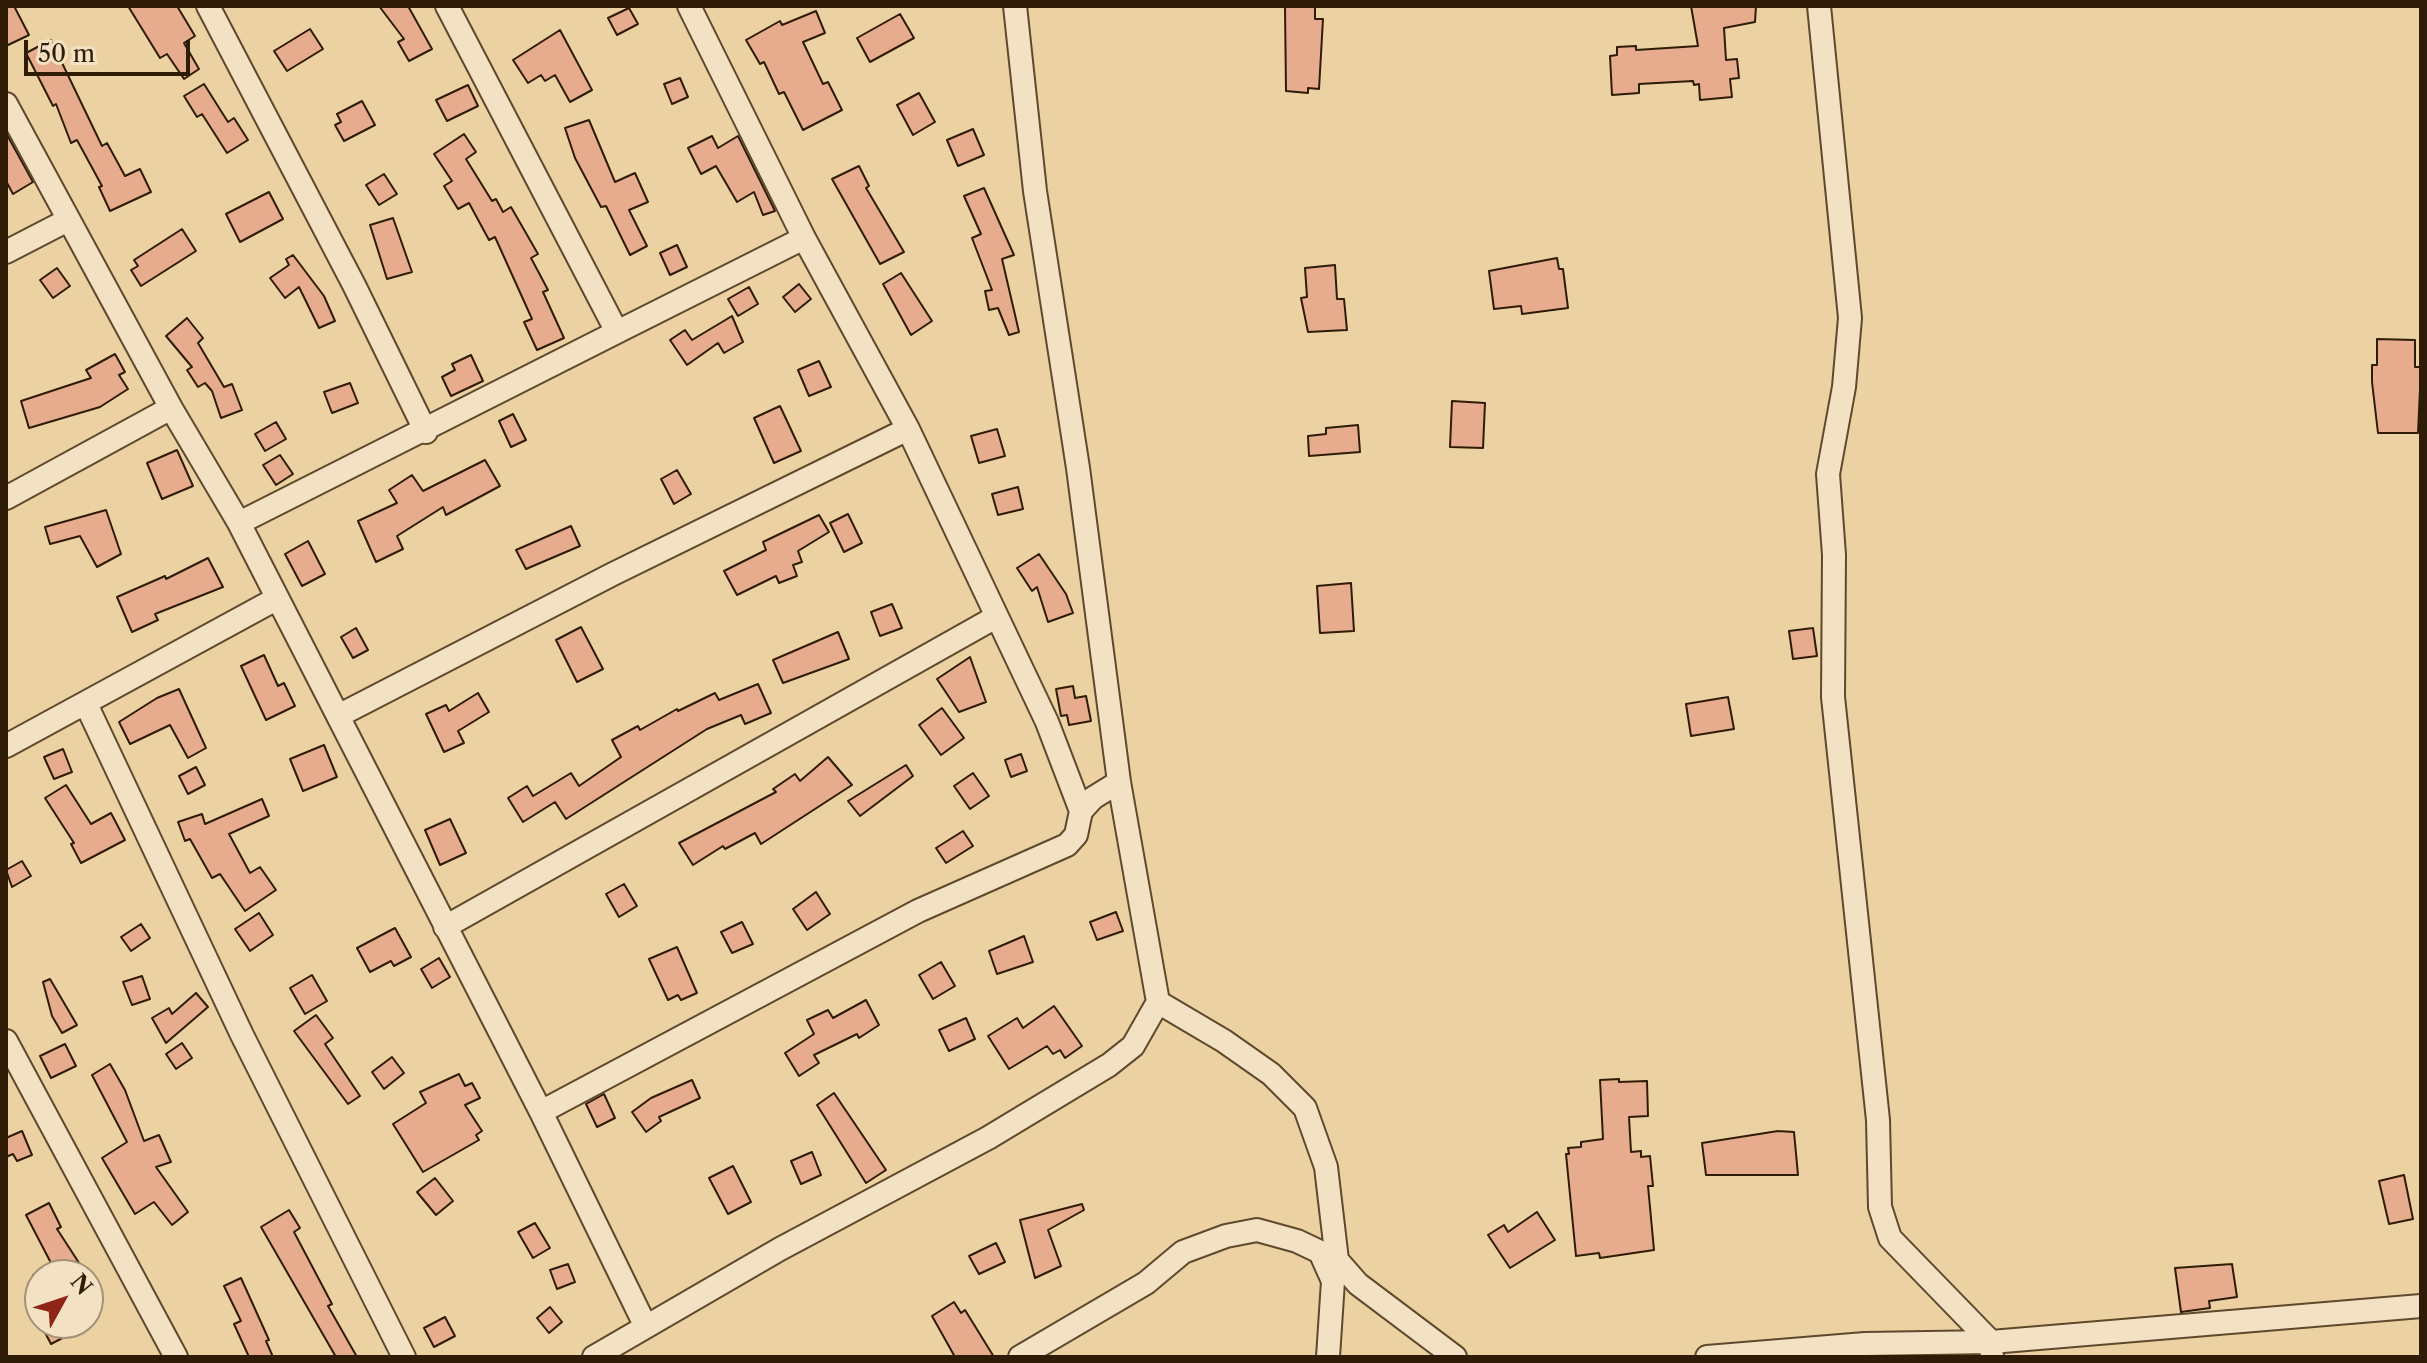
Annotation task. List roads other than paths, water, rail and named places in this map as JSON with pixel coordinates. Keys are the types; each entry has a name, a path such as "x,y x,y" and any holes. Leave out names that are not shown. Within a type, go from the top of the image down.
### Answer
{"street":[{"path":"208,6 354,285 426,432"},
{"path":"447,6 617,332"},
{"path":"689,6 804,238 908,429 1047,722 1081,811"},
{"path":"594,1357 645,1325 988,1138 1109,1065 1133,1046 1158,1002 1119,782 1078,468 1035,191 1015,6"},
{"path":"1819,6 1850,318 1844,387 1828,474 1834,555 1833,697 1878,1120 1880,1207 1890,1238 1992,1350"},
{"path":"6,104 171,408 239,523 541,1112 645,1325"},
{"path":"6,252 68,220"},
{"path":"239,523 426,432 804,238"},
{"path":"6,498 171,408"},
{"path":"338,716 613,574 908,429"},
{"path":"6,746 276,599"},
{"path":"445,927 996,617"},
{"path":"86,704 242,1035 404,1357"},
{"path":"541,1112 918,911 1067,845 1076,835 1081,811 1093,798 1119,782"},
{"path":"1158,1002 1259,1066 1305,1108 1326,1167 1328,1256 1333,1281 1328,1357"},
{"path":"6,1041 176,1357"},
{"path":"1020,1357 1146,1283 1183,1252 1226,1236 1257,1230 1297,1241 1328,1256 1358,1284 1455,1357"},
{"path":"1707,1357 1865,1344 1992,1350 2421,1306"}]}
